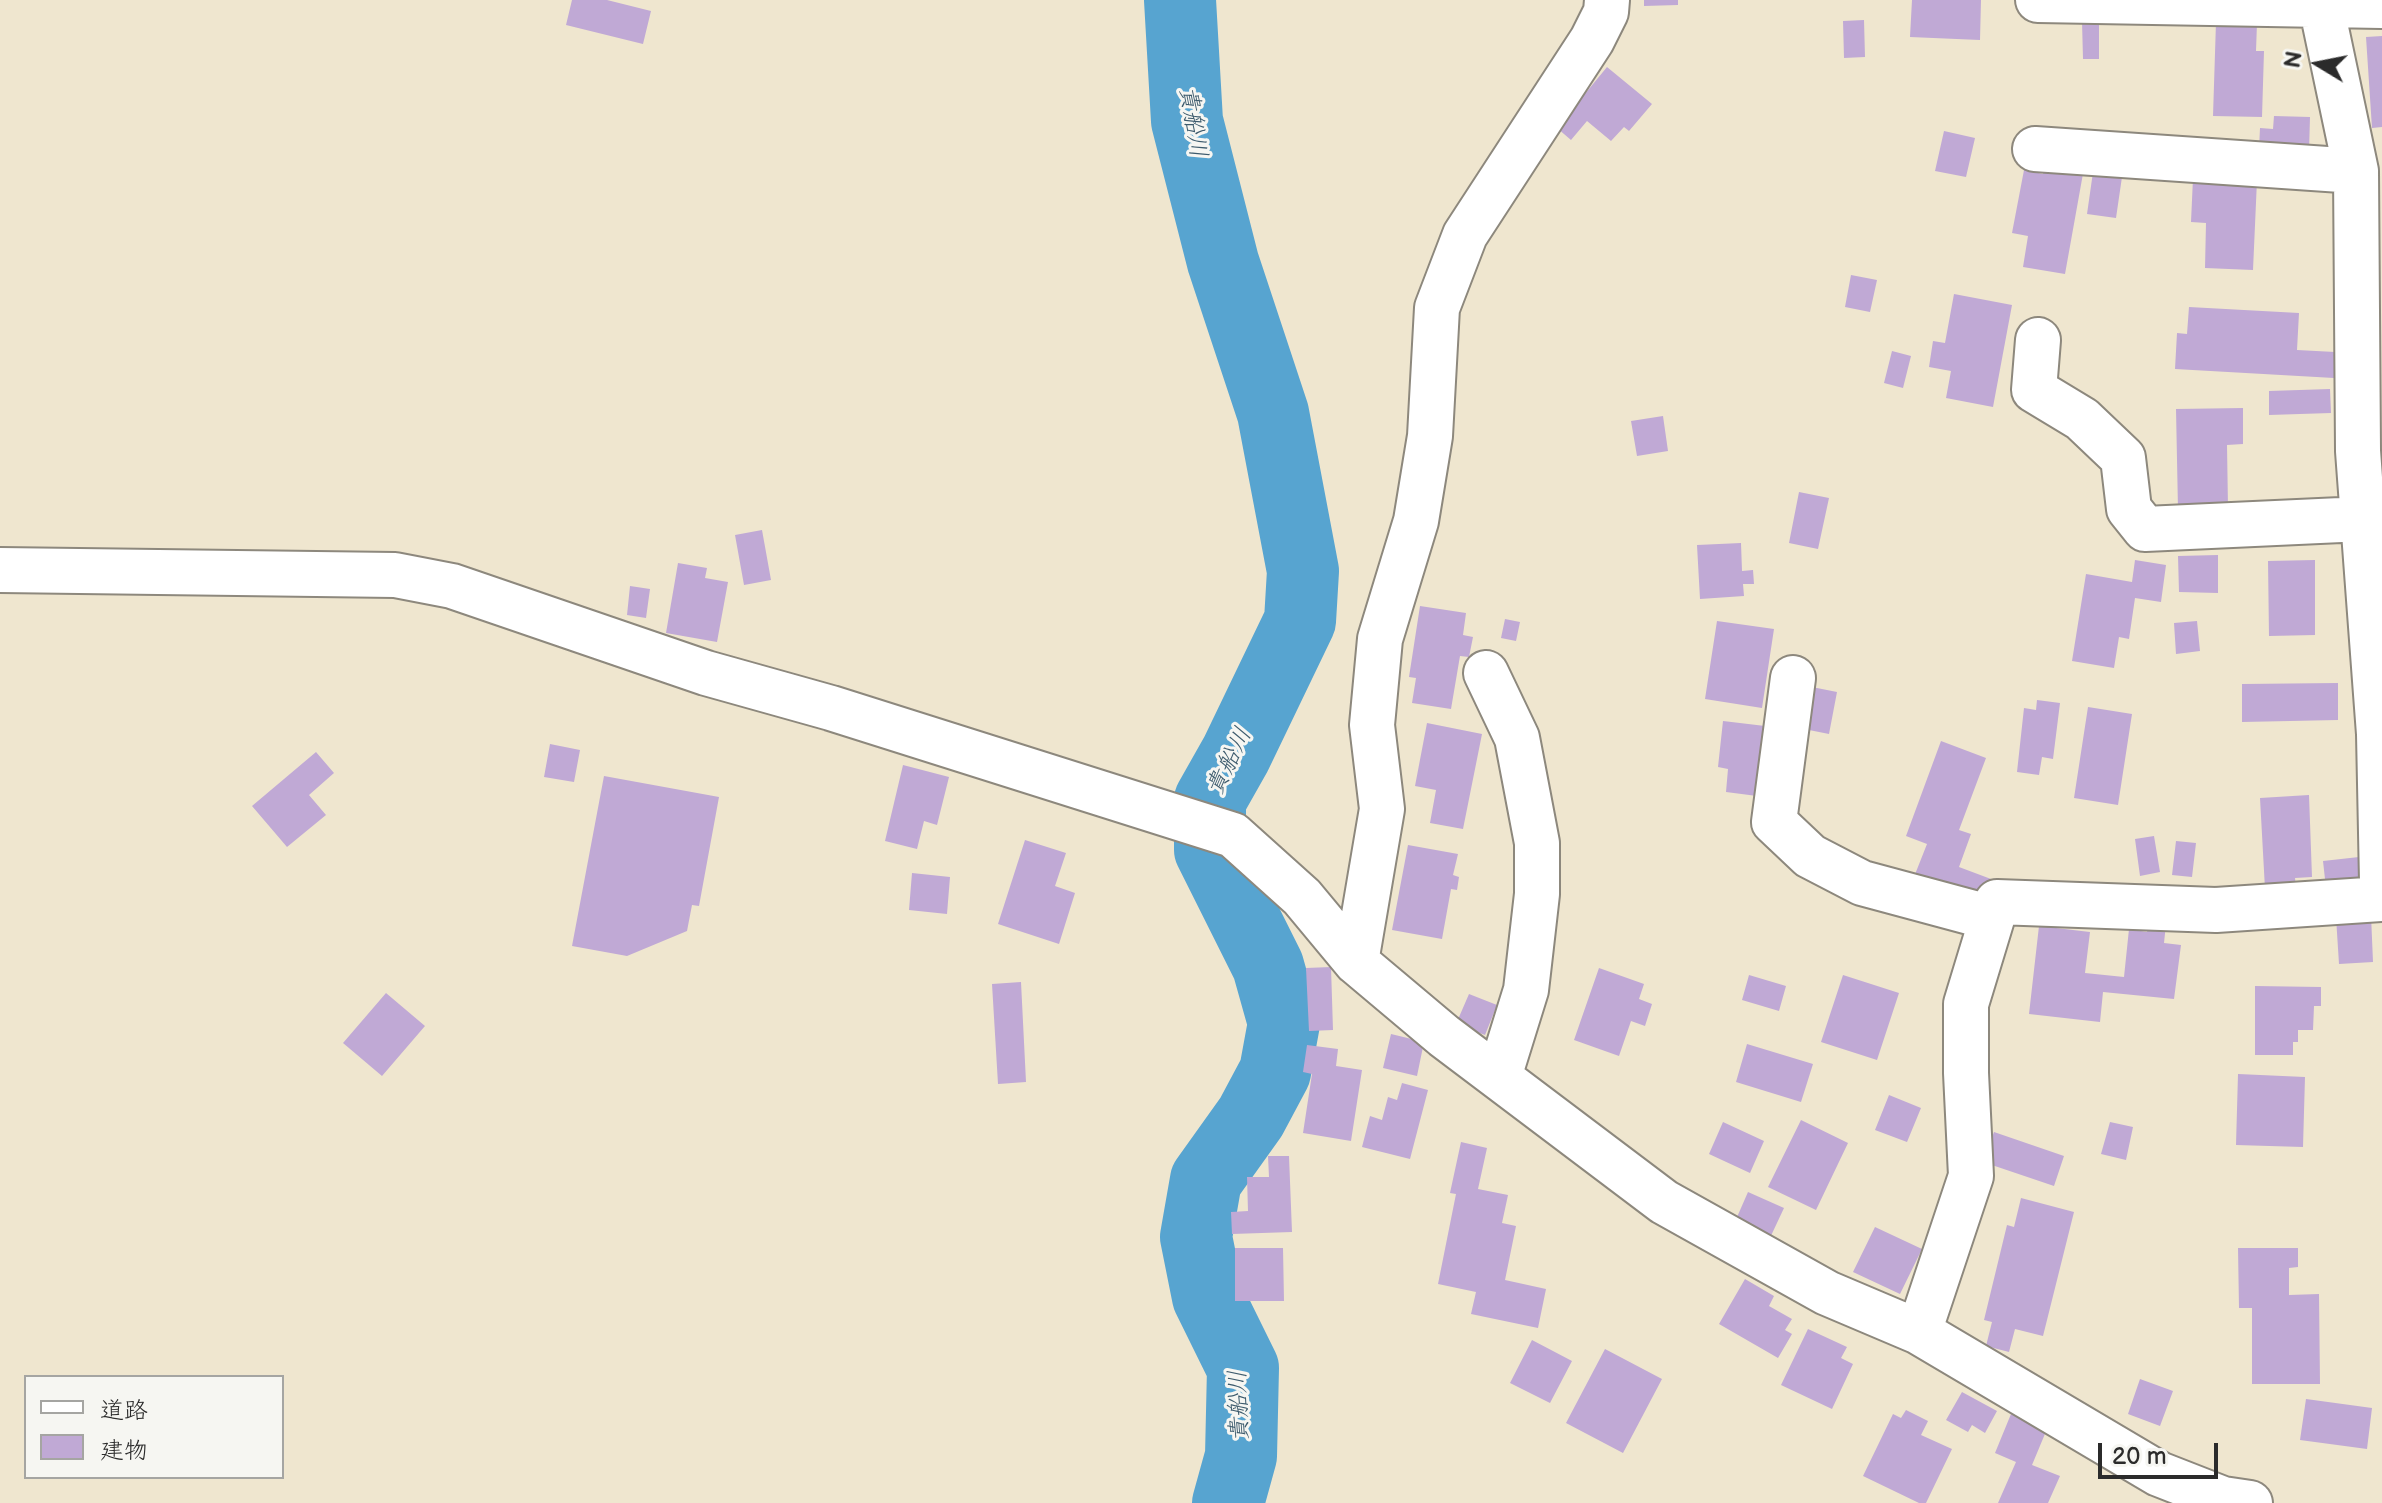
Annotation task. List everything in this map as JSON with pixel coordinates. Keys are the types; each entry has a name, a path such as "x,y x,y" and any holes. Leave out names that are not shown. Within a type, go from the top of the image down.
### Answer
{"street":[{"path":"1356,962 1382,809 1372,725 1380,639 1416,521 1430,436 1437,308 1465,235 1592,40 1606,12 1607,0"},
{"path":"2038,0 2382,6"},
{"path":"2320,4 2356,171 2358,451 2363,519 2375,581 2382,882"},
{"path":"2035,149 2356,171"},
{"path":"2038,340 2034,390 2082,419 2123,458 2129,509 2145,529 2363,519"},
{"path":"0,570 395,575 452,586 706,673 861,717 1233,835 1302,897 1356,962 1444,1036 1664,1202 1827,1293 1919,1332 2159,1474 2223,1499 2250,1503"},
{"path":"1486,673 1517,738 1537,843 1537,894 1526,990 1499,1077"},
{"path":"1793,678 1774,822 1810,856 1862,883 1992,918"},
{"path":"1919,1332 1971,1176 1966,1004 1997,902 2216,910 2382,899"}],"building":[{"path":"572,0 607,0 651,11 643,44 566,25"},
{"path":"1644,0 1678,0 1678,5 1644,6"},
{"path":"1912,0 1981,0 1980,40 1910,37"},
{"path":"1864,20 1865,57 1844,58 1843,21"},
{"path":"2082,21 2099,21 2099,59 2083,59"},
{"path":"2216,22 2257,23 2256,51 2264,51 2262,117 2213,116"},
{"path":"2382,36 2382,127 2372,128 2366,37"},
{"path":"1607,67 1652,104 1629,131 1624,127 1611,141 1587,121 1571,140 1557,128"},
{"path":"2274,116 2310,117 2309,152 2259,149 2260,128 2273,129"},
{"path":"1944,131 1975,138 1966,177 1935,171"},
{"path":"2045,162 2084,168 2065,274 2023,267 2028,236 2012,233 2024,170 2043,174"},
{"path":"2093,172 2122,177 2116,218 2087,214"},
{"path":"2193,178 2257,180 2253,270 2205,268 2206,223 2191,222"},
{"path":"1851,275 1877,280 1870,312 1845,307"},
{"path":"1954,294 2012,305 1993,407 1946,398 1951,371 1929,367 1933,341 1945,343"},
{"path":"2189,307 2299,313 2297,350 2335,352 2334,378 2175,369 2177,333 2187,334"},
{"path":"1892,351 1911,356 1903,388 1884,383"},
{"path":"2330,389 2331,413 2269,415 2269,391"},
{"path":"2243,408 2243,444 2227,445 2228,508 2178,510 2176,409"},
{"path":"1663,416 1668,451 1637,456 1631,421"},
{"path":"1799,492 1829,498 1818,549 1789,543"},
{"path":"762,530 771,580 744,585 735,535"},
{"path":"1741,543 1742,571 1753,570 1754,584 1743,584 1744,596 1700,599 1697,545"},
{"path":"2218,555 2218,593 2179,592 2178,556"},
{"path":"2135,560 2166,565 2161,602 2135,598 2129,639 2119,637 2114,668 2072,661 2086,574 2132,582"},
{"path":"2315,560 2315,635 2269,636 2268,561"},
{"path":"678,563 707,568 705,578 728,582 717,642 666,633"},
{"path":"630,586 650,589 646,618 627,615"},
{"path":"1420,606 1466,613 1463,635 1473,637 1469,657 1460,656 1451,709 1412,703 1416,678 1409,677"},
{"path":"1505,619 1520,622 1516,641 1501,638"},
{"path":"1717,621 1774,629 1762,708 1705,699"},
{"path":"2197,621 2200,651 2176,654 2174,623"},
{"path":"2338,683 2338,720 2242,722 2242,684"},
{"path":"1807,686 1837,692 1829,734 1799,728"},
{"path":"2037,700 2060,703 2053,759 2042,757 2039,775 2017,772 2024,708 2036,710"},
{"path":"2088,707 2132,714 2118,805 2074,798"},
{"path":"1723,721 1765,726 1757,796 1726,792 1728,769 1718,767"},
{"path":"1427,723 1482,734 1463,829 1430,823 1436,790 1415,786"},
{"path":"1941,741 1986,758 1959,830 1971,834 1959,867 1991,879 1980,908 1912,882 1927,844 1906,836"},
{"path":"550,744 580,750 574,782 544,777"},
{"path":"316,752 334,773 309,795 326,815 287,847 252,806"},
{"path":"903,765 949,777 937,825 924,821 917,849 885,841"},
{"path":"604,776 719,797 699,906 692,905 687,931 627,956 572,946"},
{"path":"2309,795 2312,877 2295,878 2296,887 2265,889 2260,798"},
{"path":"2154,836 2160,872 2140,876 2135,839"},
{"path":"1025,840 1066,853 1055,886 1075,893 1059,944 998,924"},
{"path":"2176,841 2196,843 2192,877 2172,875"},
{"path":"1408,845 1458,854 1453,875 1459,877 1457,890 1451,889 1442,939 1392,930"},
{"path":"2359,857 2362,884 2326,888 2323,861"},
{"path":"912,873 950,877 947,914 909,910"},
{"path":"2371,915 2373,962 2339,964 2336,917"},
{"path":"2148,922 2166,924 2164,943 2181,945 2174,999 2103,992 2100,1022 2029,1014 2039,926 2090,932 2085,973 2124,977 2129,929 2147,932"},
{"path":"1331,967 1333,1030 1309,1031 1306,968"},
{"path":"1599,968 1644,984 1639,999 1652,1004 1645,1026 1631,1021 1619,1056 1574,1040"},
{"path":"1749,975 1786,986 1779,1011 1742,1000"},
{"path":"1843,975 1899,993 1877,1060 1821,1042"},
{"path":"1021,982 1026,1082 998,1084 992,984"},
{"path":"2255,986 2321,987 2321,1006 2314,1006 2313,1030 2298,1030 2298,1042 2293,1042 2293,1055 2255,1055"},
{"path":"386,993 425,1026 382,1076 343,1043"},
{"path":"1469,994 1497,1005 1485,1035 1456,1024"},
{"path":"1391,1034 1424,1042 1417,1076 1383,1068"},
{"path":"1747,1044 1813,1064 1801,1102 1736,1082"},
{"path":"1307,1045 1338,1049 1336,1066 1362,1070 1351,1141 1303,1133 1312,1074 1303,1072"},
{"path":"2238,1074 2305,1077 2303,1147 2236,1145"},
{"path":"1402,1083 1428,1090 1410,1159 1362,1147 1370,1116 1382,1120 1388,1097 1397,1100"},
{"path":"1889,1095 1921,1108 1907,1142 1875,1130"},
{"path":"1801,1120 1848,1143 1816,1210 1768,1187"},
{"path":"1723,1122 1764,1141 1750,1173 1709,1154"},
{"path":"2110,1122 2133,1127 2126,1160 2101,1154"},
{"path":"1994,1132 2064,1156 2054,1186 1983,1162"},
{"path":"1461,1142 1487,1148 1478,1189 1508,1195 1502,1223 1516,1226 1505,1280 1546,1289 1538,1328 1471,1314 1476,1292 1438,1284 1456,1194 1450,1193"},
{"path":"1268,1156 1289,1156 1292,1232 1232,1234 1231,1212 1248,1211 1247,1177 1269,1177"},
{"path":"1748,1192 1784,1208 1769,1240 1734,1224"},
{"path":"2021,1198 2074,1212 2043,1336 2015,1329 2009,1352 1986,1346 1992,1322 1984,1320 2007,1225 2014,1227"},
{"path":"1875,1227 1922,1249 1900,1294 1853,1272"},
{"path":"1235,1248 1283,1248 1284,1301 1235,1301"},
{"path":"2238,1248 2298,1248 2298,1267 2289,1268 2289,1295 2319,1294 2320,1384 2252,1384 2252,1308 2239,1308"},
{"path":"1745,1279 1774,1296 1769,1306 1792,1319 1785,1330 1792,1334 1778,1358 1719,1324"},
{"path":"1808,1329 1847,1347 1841,1358 1853,1364 1832,1409 1781,1385"},
{"path":"1532,1340 1572,1361 1550,1403 1510,1383"},
{"path":"1605,1349 1662,1379 1623,1453 1566,1423"},
{"path":"2140,1379 2173,1391 2160,1426 2128,1414"},
{"path":"1962,1392 1997,1411 1985,1433 1972,1425 1968,1432 1946,1420"},
{"path":"2306,1399 2372,1408 2367,1449 2300,1440"},
{"path":"1906,1410 1928,1421 1921,1435 1952,1449 1926,1503 1919,1503 1863,1476 1893,1414 1901,1418"},
{"path":"2011,1414 2047,1429 2032,1465 2060,1476 2048,1503 1998,1503 2016,1462 1995,1453"}],"waterway":[{"name":"貴船川","path":"1180,0 1187,121 1223,262 1273,413 1303,571 1300,621 1236,754 1210,800 1210,850 1268,966 1284,1023 1275,1072 1251,1117 1206,1180 1196,1237 1208,1297 1243,1368 1241,1456 1228,1503"}]}
